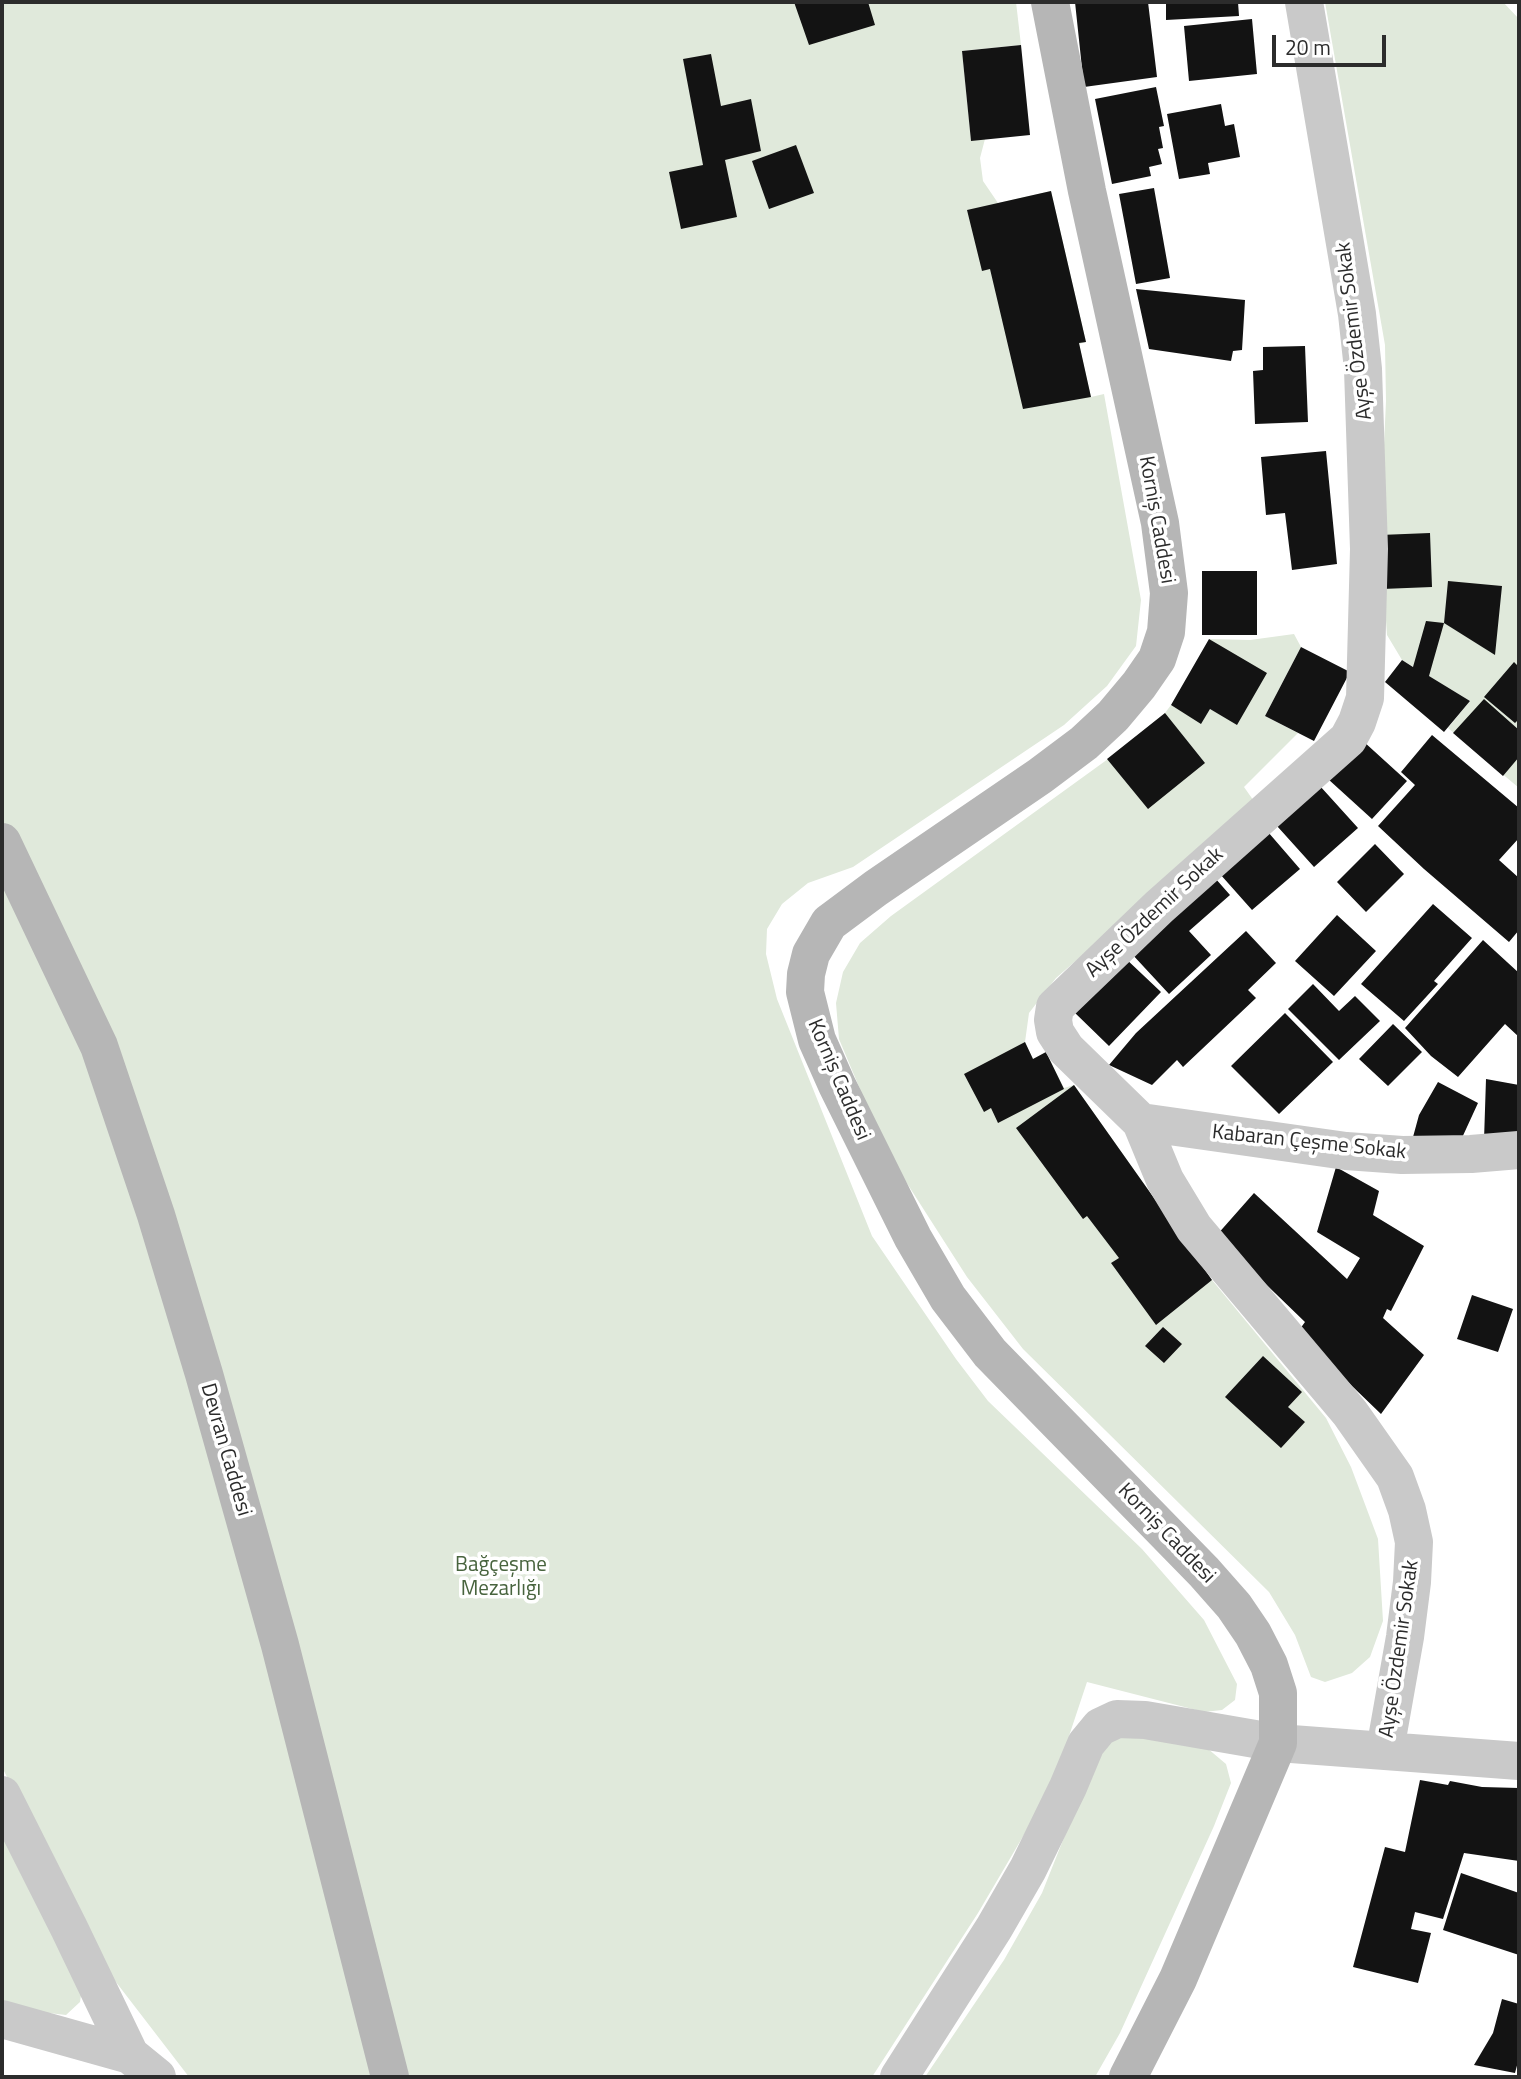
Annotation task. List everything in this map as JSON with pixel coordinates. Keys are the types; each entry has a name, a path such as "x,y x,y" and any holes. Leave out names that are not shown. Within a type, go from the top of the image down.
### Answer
{"main road":[{"name":"Korniş Caddesi","path":"1050,2 1087,191 1160,523 1170,593 1166,632 1157,659 1139,685 1113,716 1084,743 830,923 811,954 805,992 817,1040 837,1085 913,1238 948,1298 990,1353 1234,1606 1264,1655 1278,1693 1278,1743 1178,1979 1128,2077"},
{"name":"Devran Caddesi","path":"2,842 99,1046 156,1215 280,1645 390,2077"}],"street":[{"name":"Ayşe Özdemir Sokak","path":"1304,2 1357,314 1363,369 1369,550 1365,698 1348,739 1160,906 1055,1007 1053,1020 1055,1032 1066,1049 1141,1122 1165,1181 1194,1228 1343,1404 1395,1477 1407,1510 1414,1542 1405,1637 1385,1750"},
{"name":"Kabaran Çeşme Sokak","path":"1141,1122 1346,1152 1402,1155 1519,1150"},
{"path":"899,2077 994,1928 1028,1869 1086,1744 1100,1727 1116,1719 1145,1720 1278,1743 1519,1761"},
{"path":"2,1795 81,1951 144,2066"},
{"path":"2,2019 144,2066"}],"green space":[{"name":"Bağçeşme Mezarlığı","path":"2,2 1016,2 1021,45 962,51 971,140 985,139 980,158 983,181 998,203 1051,191 1086,342 1079,344 1091,397 1104,394 1141,600 1136,646 1107,686 1064,725 853,867 808,883 782,904 767,929 766,954 777,999 872,1236 988,1401 1142,1549 1204,1620 1237,1684 1235,1700 1222,1710 1204,1712 1087,1682 1052,1787 978,1913 872,2077 189,2077 99,1960 2,1767"},
{"path":"1325,2 1503,2 1519,19 1519,788 1448,728 1470,701 1402,660 1387,635 1380,535 1386,401 1385,345"},
{"path":"1294,634 1301,647 1265,716 1298,733 1244,787 1256,804 1056,978 1029,1013 1025,1042 1033,1059 1046,1052 1064,1088 1074,1085 1212,1280 1326,1418 1351,1467 1378,1539 1383,1621 1370,1657 1352,1673 1325,1682 1311,1677 1295,1635 1269,1592 1023,1349 967,1277 885,1149 839,1039 836,1003 843,972 860,943 891,916 1108,759 1165,713 1171,705 1201,723 1210,709 1237,724 1209,639 1250,640"},
{"path":"1124,1734 1207,1748 1226,1764 1231,1783 1120,2033 1095,2077 925,2077 1004,1960 1042,1893 1096,1757 1108,1739"},
{"path":"2,1830 83,1982 80,2002 66,2015 2,2003"}],"building":[{"path":"794,2 868,2 875,25 809,45"},
{"path":"1075,2 1148,2 1157,77 1084,87"},
{"path":"1166,2 1238,2 1239,16 1166,20"},
{"path":"1252,19 1257,74 1189,81 1184,26"},
{"path":"1021,45 1030,135 971,141 962,51"},
{"path":"711,54 721,106 751,99 761,151 725,160 737,217 681,229 669,172 703,165 683,59"},
{"path":"1156,87 1164,126 1159,127 1163,148 1158,149 1162,164 1149,167 1151,176 1112,184 1095,99"},
{"path":"1221,104 1225,126 1234,124 1240,157 1208,163 1210,174 1179,179 1167,114"},
{"path":"796,145 814,193 769,209 752,161"},
{"path":"1154,188 1170,278 1136,284 1119,194"},
{"path":"1051,191 1086,342 1079,343 1091,397 1023,409 990,269 982,271 967,210"},
{"path":"1136,289 1245,300 1242,350 1233,351 1231,361 1149,349"},
{"path":"1305,346 1308,422 1255,424 1253,371 1263,370 1263,347"},
{"path":"1326,451 1337,564 1292,570 1285,513 1266,515 1261,457"},
{"path":"1430,533 1432,587 1382,589 1380,535"},
{"path":"1202,571 1257,571 1257,635 1202,635"},
{"path":"1448,581 1502,586 1495,655 1444,623"},
{"path":"1426,621 1444,623 1429,676 1470,701 1444,732 1385,682 1402,660 1413,667"},
{"path":"1209,639 1267,673 1237,725 1210,709 1201,724 1171,705"},
{"path":"1301,647 1350,672 1314,741 1265,716"},
{"path":"1514,662 1519,667 1519,719 1515,723 1484,697"},
{"path":"1484,699 1519,730 1519,757 1503,776 1453,733"},
{"path":"1165,713 1205,763 1148,809 1107,759"},
{"path":"1432,735 1519,808 1519,838 1499,860 1519,878 1519,930 1509,942 1378,826 1415,785 1401,772"},
{"path":"1363,741 1407,781 1372,819 1328,779"},
{"path":"1320,786 1358,828 1314,867 1277,826"},
{"path":"1268,832 1300,869 1252,910 1220,874"},
{"path":"1375,844 1404,874 1366,912 1337,882"},
{"path":"1215,878 1230,895 1189,931 1211,955 1169,994 1131,953"},
{"path":"1433,904 1472,938 1434,981 1438,984 1404,1021 1361,984"},
{"path":"1337,915 1376,951 1334,996 1295,961"},
{"path":"1246,931 1276,963 1248,990 1256,998 1183,1067 1177,1060 1152,1085 1109,1065 1136,1033"},
{"path":"1483,940 1519,973 1519,1037 1505,1024 1458,1077 1431,1056 1405,1028"},
{"path":"1124,957 1161,992 1109,1046 1073,1011"},
{"path":"1313,984 1339,1011 1355,996 1380,1021 1339,1060 1288,1009"},
{"path":"1285,1013 1333,1062 1279,1114 1231,1066"},
{"path":"1393,1024 1422,1052 1388,1086 1359,1059"},
{"path":"1025,1042 1033,1059 1046,1052 1064,1089 998,1123 991,1108 984,1112 964,1074"},
{"path":"1486,1079 1519,1085 1519,1137 1484,1140"},
{"path":"1438,1082 1478,1103 1461,1140 1413,1137 1419,1115"},
{"path":"1074,1085 1212,1280 1156,1325 1111,1263 1119,1258 1087,1216 1083,1219 1016,1128"},
{"path":"1336,1167 1379,1191 1373,1215 1424,1246 1391,1311 1387,1309 1383,1318 1424,1355 1381,1414 1297,1333 1305,1322 1216,1236 1254,1193 1347,1279 1360,1258 1317,1232"},
{"path":"1472,1295 1513,1309 1498,1352 1457,1339"},
{"path":"1163,1327 1182,1344 1164,1363 1145,1346"},
{"path":"1263,1356 1302,1392 1288,1407 1305,1422 1281,1448 1225,1397"},
{"path":"1420,1780 1448,1785 1450,1781 1482,1787 1519,1788 1519,1861 1464,1853 1443,1919 1415,1912 1411,1929 1431,1933 1418,1983 1353,1967 1385,1847 1405,1852"},
{"path":"1461,1873 1519,1893 1519,1955 1443,1930"},
{"path":"1502,1999 1519,2004 1519,2058 1515,2073 1474,2065 1493,2033"}]}
